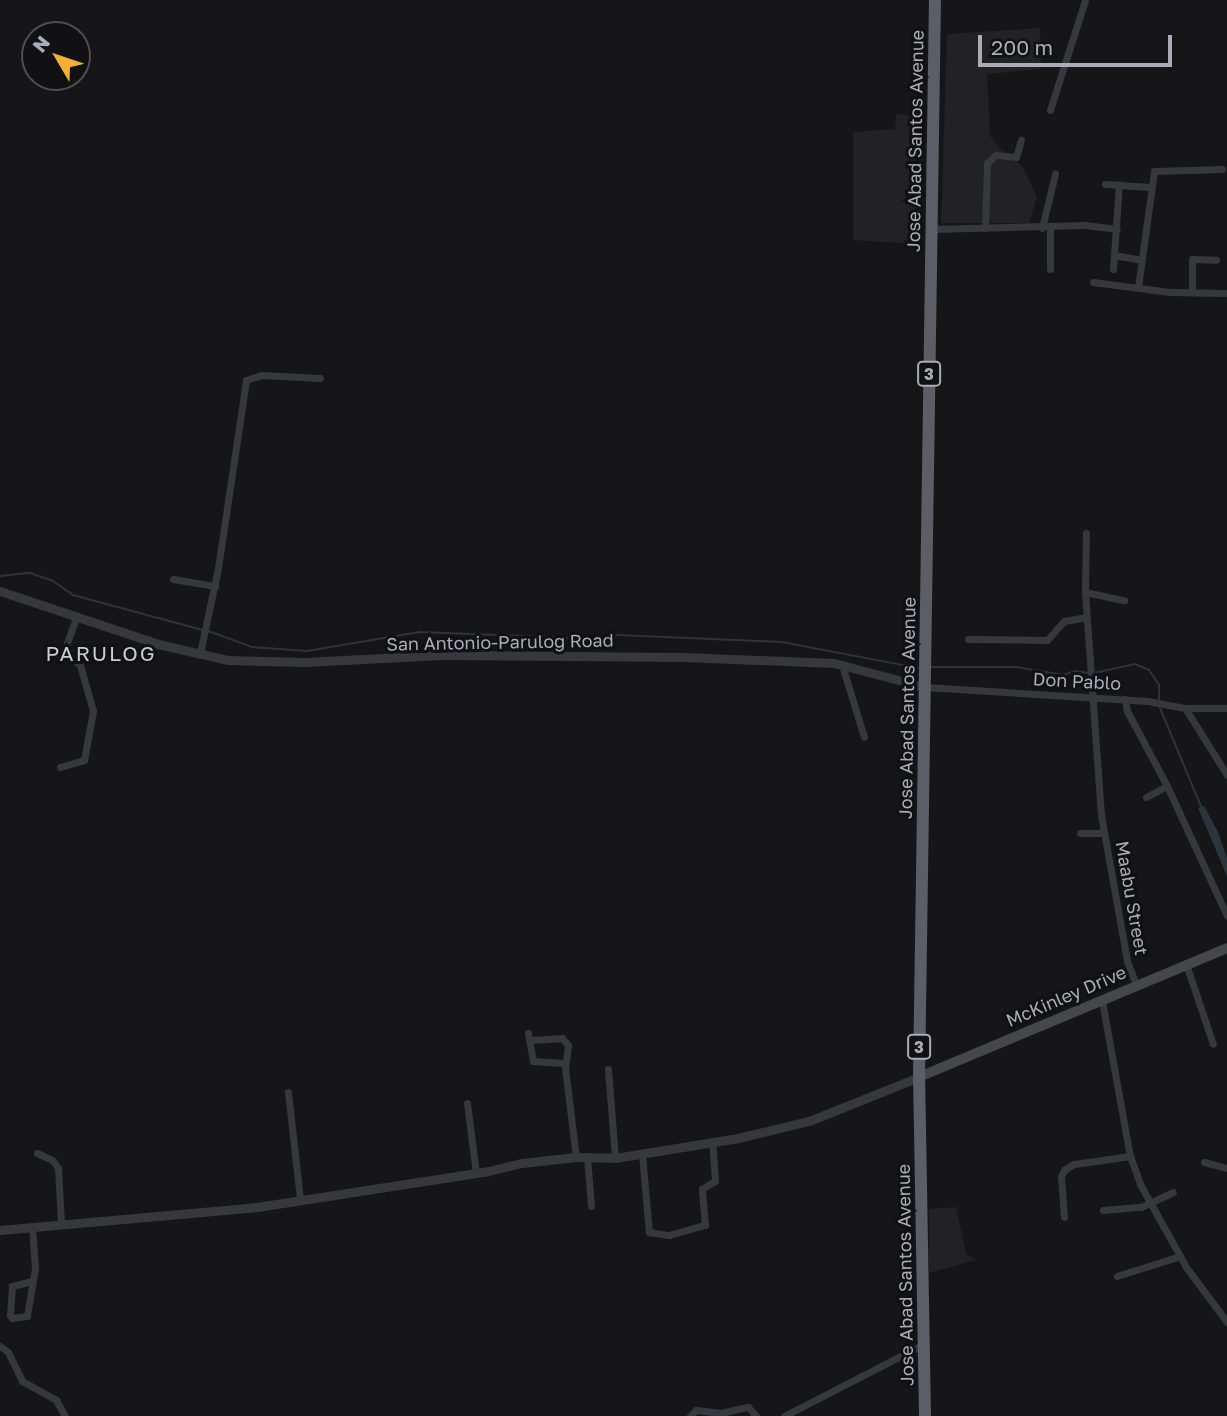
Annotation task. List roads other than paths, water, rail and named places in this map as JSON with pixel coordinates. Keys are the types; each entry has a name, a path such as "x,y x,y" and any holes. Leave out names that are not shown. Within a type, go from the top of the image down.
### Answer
{"highway":[{"name":"Jose Abad Santos Avenue","path":"925,1416 919,1077 935,0"}],"main road":[{"name":"McKinley Drive","path":"919,1077 1227,948"}],"street":[{"path":"1050,110 1085,0"},
{"path":"985,228 987,163 996,155 1016,157 1021,140"},
{"path":"1138,287 1150,187 1157,169 1196,172 1222,169"},
{"path":"1049,269 1046,228 1055,174"},
{"path":"1105,184 1150,187"},
{"path":"1114,269 1119,184"},
{"path":"931,229 1085,225 1117,229"},
{"path":"1114,255 1141,260"},
{"path":"1192,292 1192,259 1216,260"},
{"path":"1093,282 1227,293"},
{"path":"200,653 215,586 246,380 261,375 320,378"},
{"name":"Maabu Street","path":"1086,533 1086,617 1101,815 1127,961 1136,985"},
{"path":"173,579 215,586"},
{"name":"San Antonio-Parulog Road","path":"0,591 158,644 228,660 305,662 442,655 684,657 842,665 925,677"},
{"path":"1085,592 1124,600"},
{"path":"968,639 1046,639 1064,621 1086,617"},
{"path":"60,767 84,760 93,710 80,665 64,651 76,618"},
{"path":"842,665 864,737"},
{"name":"Don Pablo","path":"925,677 1093,698 1159,702 1185,708 1227,708"},
{"path":"1125,699 1127,710 1167,786 1227,916"},
{"path":"1185,708 1227,775"},
{"path":"1146,797 1167,786"},
{"path":"1080,832 1104,833"},
{"path":"1186,964 1213,1044"},
{"path":"1102,1001 1130,1156 1151,1203 1180,1256 1227,1322"},
{"path":"565,1063 533,1061 528,1037 565,1039 569,1050 565,1063 576,1157"},
{"path":"608,1069 615,1158"},
{"path":"0,1230 257,1207 522,1163 642,1154 799,1124 919,1077"},
{"path":"288,1092 300,1199"},
{"path":"467,1103 476,1172"},
{"path":"642,1154 649,1232 669,1235 705,1225 702,1189 715,1181 712,1142"},
{"path":"37,1153 52,1160 58,1168 61,1224"},
{"path":"1065,1217 1061,1176 1064,1170 1074,1164 1130,1156"},
{"path":"587,1157 591,1206"},
{"path":"1204,1162 1227,1168"},
{"path":"1103,1210 1137,1208 1173,1192"},
{"path":"32,1227 35,1268 27,1316 12,1318 9,1315 12,1286 32,1281"},
{"path":"1117,1276 1180,1256"},
{"path":"784,1416 924,1344"},
{"path":"0,1346 8,1352 22,1381 56,1400 65,1416"},
{"path":"690,1416 696,1410 721,1413 748,1407 756,1416"}],"waterway":[{"path":"0,576 30,573 53,581 73,595 203,630"},
{"path":"208,631 252,647 307,651 419,632 604,639 617,635 782,642 918,668"},
{"path":"1094,673 1135,664 1149,670 1159,685 1159,699"},
{"path":"931,667 1016,667 1063,675 1075,671 1088,673"},
{"path":"1160,708 1202,809"}],"district":[{"name":"PARULOG","path":"101,653"}]}
